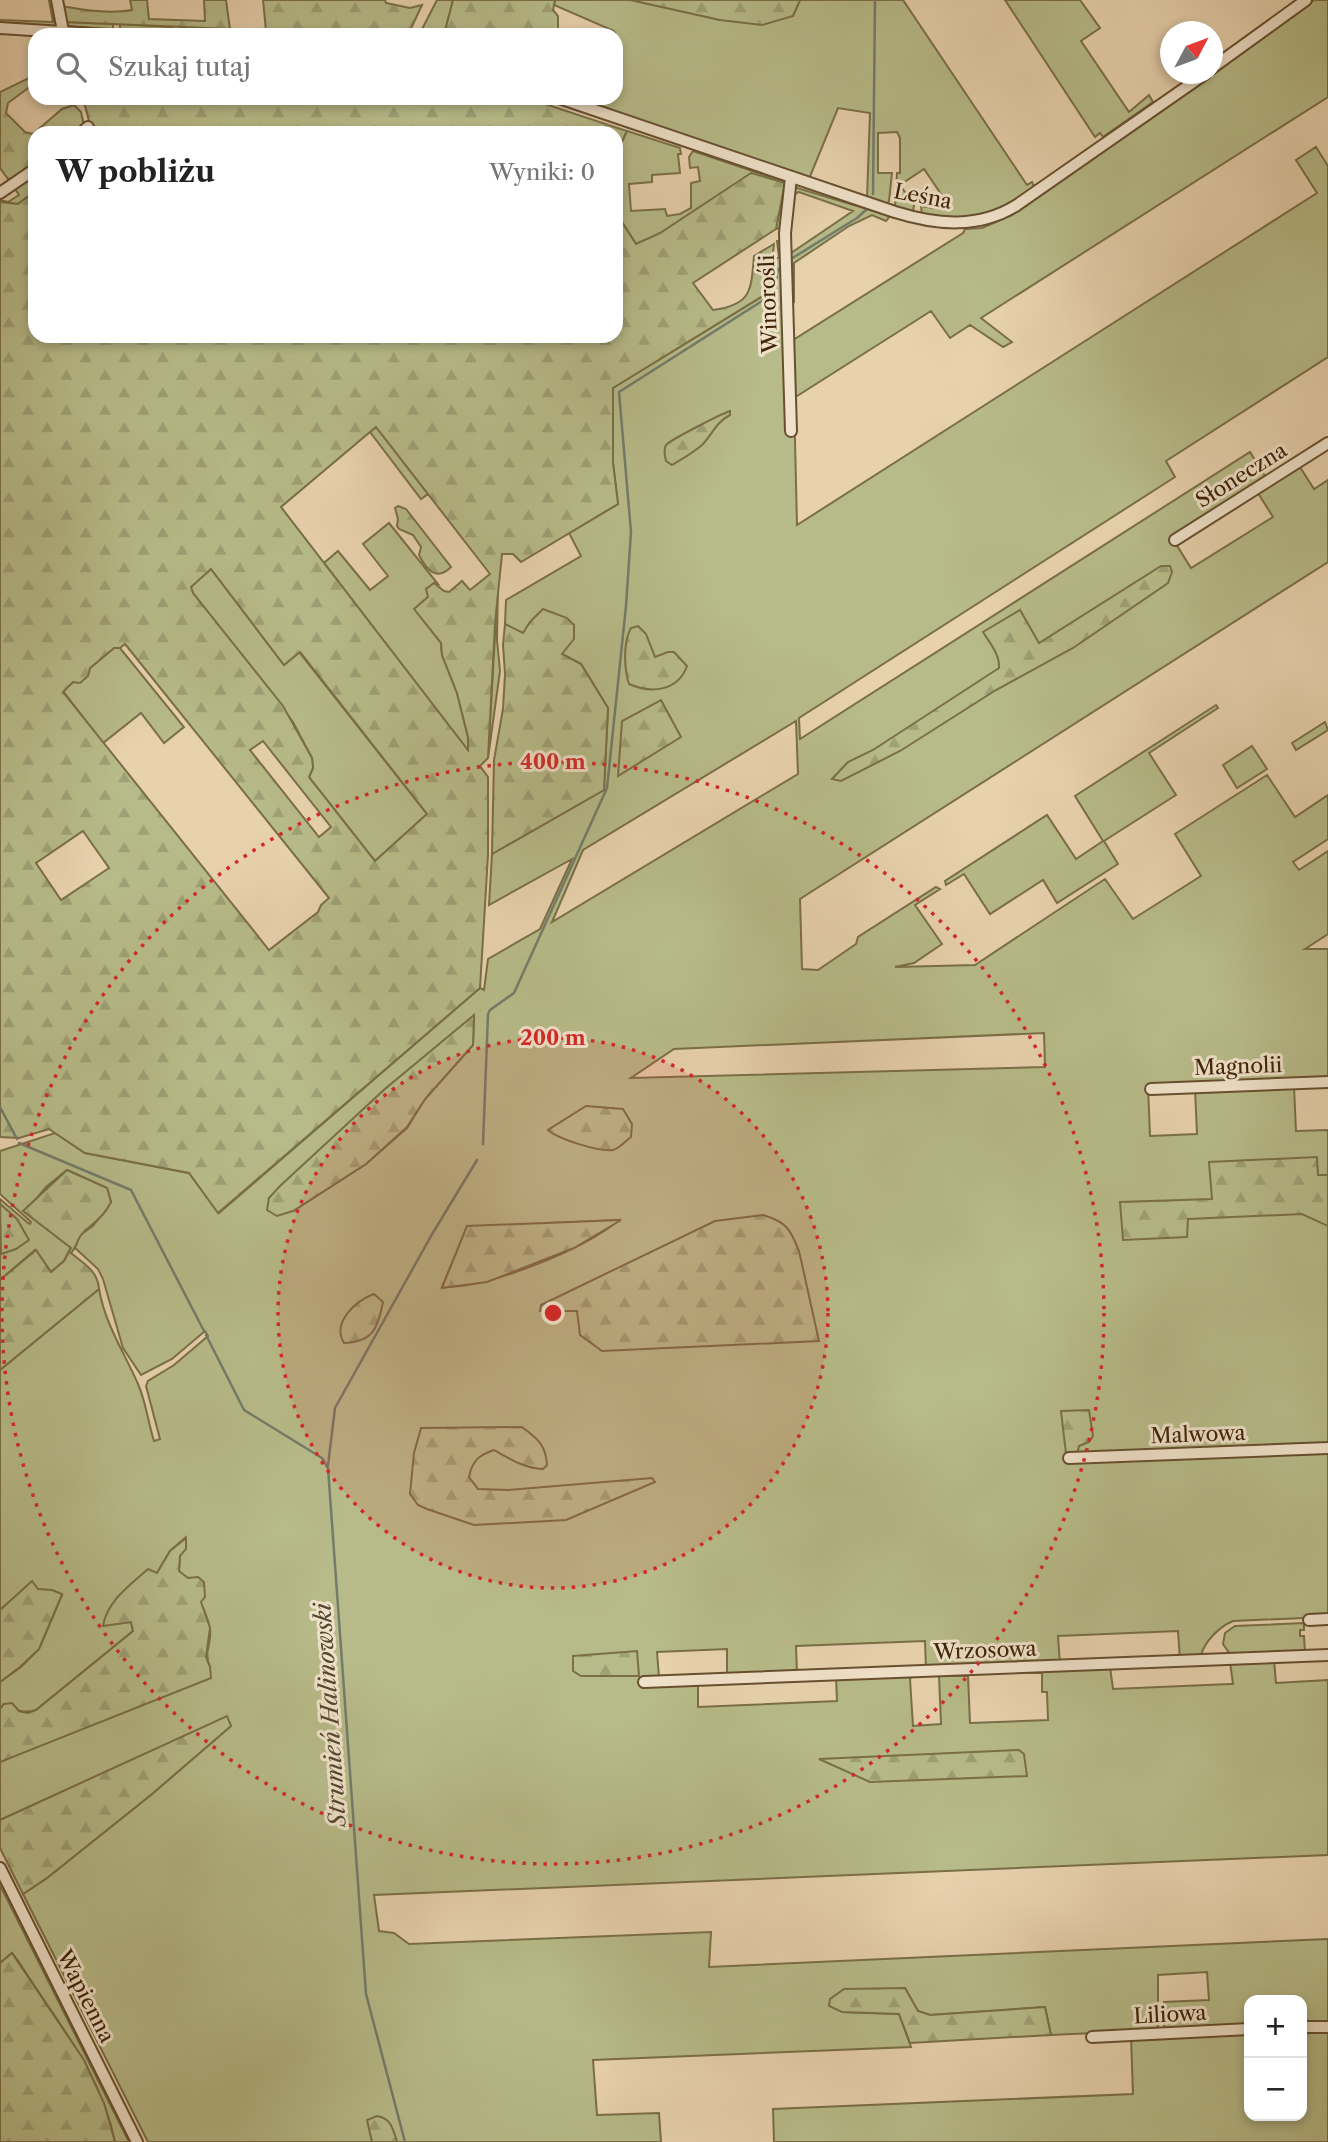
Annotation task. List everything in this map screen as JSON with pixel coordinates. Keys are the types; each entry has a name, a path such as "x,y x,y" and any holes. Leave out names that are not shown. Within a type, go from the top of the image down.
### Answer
{"street":[{"path":"57,0 62,28"},
{"path":"1223,61 1306,0"},
{"path":"0,29 28,30"},
{"name":"Leśna","path":"579,105 915,218 956,223 996,216 1017,205 1191,84"},
{"path":"0,193 28,174"},
{"name":"Winorośli","path":"791,177 785,233 791,430"},
{"name":"Słoneczna","path":"1175,540 1328,443"},
{"name":"Magnolii","path":"1150,1089 1328,1082"},
{"name":"Malwowa","path":"1069,1458 1328,1448"},
{"path":"1309,1620 1328,1619"},
{"name":"Wrzosowa","path":"644,1682 1328,1655"},
{"name":"Wapienna","path":"0,1868 137,2142"},
{"path":"1307,2027 1328,2026"},
{"name":"Liliowa","path":"1093,2037 1244,2029"}],"green space":[{"path":"49,0 53,0 55,26 2,24 1,20 53,22"},
{"path":"130,0 147,0 149,19 205,21 204,0 226,0 230,28 65,22 61,6 96,11 132,10"},
{"path":"263,0 385,0 386,3 410,8 422,5 411,28 266,28"},
{"path":"437,0 453,0 446,28 423,28"},
{"path":"453,0 555,0 553,10 558,16 558,28 446,28"},
{"path":"555,0 638,0 720,20 793,16 800,0 903,0 1027,185 1032,182 1034,187 1006,205 981,215 955,218 922,215 921,206 933,208 945,200 924,169 900,185 914,205 913,212 895,207 897,173 900,173 900,138 897,132 878,133 878,173 892,173 889,201 887,204 867,198 870,113 838,108 809,179 591,105 623,105 623,28 607,28 554,5"},
{"path":"630,0 800,0 793,16 762,25 720,20"},
{"path":"1005,0 1080,0 1100,28 1081,41 1129,112 1149,95 1153,102 1103,137 1100,133 1095,137"},
{"path":"1314,0 1328,0 1328,97 981,318 1012,342 1003,347 970,325 950,338 931,311 794,398 797,525 1317,193 1296,160 1316,147 1328,166 1328,357 1166,461 1175,477 799,718 800,739 1250,452 1266,478 1176,544 1191,568 1273,517 1258,493 1300,467 1314,489 1328,480 1328,562 800,899 802,969 818,970 856,944 858,937 936,887 940,889 915,905 942,944 914,963 895,967 975,965 1105,879 1133,919 1201,876 1175,834 1267,775 1295,817 1328,795 1328,839 1293,862 1299,870 1328,851 1328,934 1305,949 1328,949 1328,1080 1148,1086 1150,1136 1197,1134 1195,1089 1294,1086 1296,1131 1328,1130 1328,1617 1233,1621 1213,1635 1201,1655 1180,1659 1178,1631 1058,1636 1060,1664 926,1669 925,1641 796,1646 797,1674 785,1671 727,1676 727,1649 657,1652 659,1677 698,1683 698,1707 837,1701 836,1677 913,1676 910,1679 913,1726 941,1724 939,1675 968,1676 970,1723 1048,1720 1047,1692 1042,1692 1042,1673 1029,1673 1030,1671 1110,1667 1113,1689 1233,1684 1230,1662 1274,1660 1276,1683 1328,1680 1328,1855 374,1895 379,1931 394,1933 409,1944 711,1932 709,1967 1328,1939 1328,2024 1307,2025 1307,1995 1244,1995 1244,2026 1164,2030 1164,2002 1209,2000 1207,1972 1158,1975 1158,2030 1051,2035 1045,2007 930,2015 918,2011 905,1988 842,2012 899,2014 911,2047 593,2060 597,2115 659,2113 661,2142 148,2142 23,1894 152,1794 231,1726 227,1717 0,1820 0,1762 210,1667 207,1656 210,1629 198,1598 179,1571 185,1538 170,1551 157,1573 114,1623 131,1622 133,1631 36,1710 20,1711 4,1704 0,1709 0,1682 21,1667 39,1649 62,1595 37,1590 21,1595 0,1610 0,1370 99,1289 110,1326 141,1391 154,1441 160,1439 146,1386 148,1381 174,1365 208,1336 205,1331 172,1359 141,1375 123,1348 98,1269 75,1248 80,1235 93,1226 111,1202 107,1188 67,1170 46,1187 32,1204 57,1237 71,1247 64,1261 51,1272 35,1250 0,1280 0,1199 28,1223 31,1222 0,1194 0,1151 55,1133 85,1153 189,1173 219,1213 480,988 484,990 488,959 540,929 572,859 489,905 492,854 604,790 608,708 581,664 505,624 506,600 581,556 569,533 618,504 613,463 613,388 771,291 767,264 779,257 777,241 782,241 788,255 853,211 799,192 792,195 794,187 890,216 886,221 872,215 849,226 794,263 794,302 790,308 793,340 963,233 965,229 982,228 1012,215 1196,84 1223,84 1223,65","holes":["796,721 798,774 552,922 583,850","474,1016 473,1045 425,1099 407,1128 366,1164 293,1211 269,1198 385,1089","1044,1033 1045,1067 631,1078 674,1049","619,1220 583,1243 535,1265 484,1281 442,1287 467,1227"]},
{"path":"65,22 113,24 113,28 90,28 67,26"},
{"path":"120,24 172,27 172,28 120,28"},
{"path":"28,78 28,88 8,103 6,113 28,133 28,170 11,183 0,168 0,92"},
{"path":"74,105 81,112 84,125 42,126 62,109"},
{"path":"85,105 548,105 612,126 90,126"},
{"path":"627,131 680,148 681,154 678,154 680,173 652,175 652,182 629,184 631,211 665,209 667,216 680,214 691,208 691,183 700,181 698,167 690,168 689,157 693,151 785,183 785,217 780,228 776,229 784,184 636,244 623,224 623,139"},
{"path":"751,173 785,183 776,229 693,283 713,310 735,304 742,300 750,287 754,256 774,244 770,273 771,291 613,388 613,463 618,504 521,562 513,554 502,554 495,623 488,758 480,766 488,777 488,855 480,988 218,1213 189,1173 85,1153 49,1129 19,1138 0,1137 0,202 18,204 28,196 28,343 623,343 623,224 636,244 660,233","holes":["376,427 490,574 470,590 462,581 449,592 434,583 426,589 428,597 414,609 441,643 442,655 457,693 468,737 468,750 281,507","211,569 284,665 300,652 427,814 375,861 309,777 313,768 312,758 283,706 193,593 191,587","125,644 329,898 318,912 269,950 63,692 73,682 80,683 88,676 90,668 114,648","263,741 331,827 319,837 250,750","83,831 109,868 61,900 36,863"]},
{"path":"28,176 28,196 18,204 0,202 8,202 19,195 14,187"},
{"path":"730,411 730,415 721,421 699,448 672,465 666,461 666,445"},
{"path":"376,427 428,494 421,499 370,432"},
{"path":"398,506 406,509 451,567 436,573 425,565 419,555 421,547 413,535 397,526 395,508"},
{"path":"389,523 438,584 434,583 428,597 415,609 441,643 442,655 457,693 468,737 468,751 324,563 338,551 370,590 388,576 363,544"},
{"path":"1161,566 1170,566 1172,572 1168,583 1073,648 996,690 900,751 841,781 832,779 848,762 873,750 999,668 996,654 983,632 1020,610 1039,643"},
{"path":"211,569 284,665 299,652 427,814 375,861 309,777 313,768 312,758 293,722 193,593 190,587"},
{"path":"498,584 497,640 500,671 488,758"},
{"path":"543,609 567,618 574,625 574,639 562,654 581,664 608,708 604,790 492,854 494,760 503,709 505,624 523,633"},
{"path":"638,626 646,634 655,657 674,652 687,666 671,685 646,689 629,684 625,663 627,641 631,628"},
{"path":"114,648 120,648 184,727 164,743 141,713 103,743 63,691 73,682 87,676 90,668"},
{"path":"661,700 681,737 618,776 622,721"},
{"path":"1216,705 1218,708 1149,753 1176,795 1104,841 1118,864 1057,903 1043,880 990,914 964,874 946,885 945,881 1047,815 1076,859 1103,841 1075,796"},
{"path":"1325,722 1328,730 1296,750 1292,743"},
{"path":"1252,746 1267,769 1237,788 1223,765"},
{"path":"474,1015 473,1045 425,1099 407,1127 366,1164 293,1211 277,1216 267,1210 269,1198 280,1186 385,1089"},
{"path":"586,1106 623,1109 632,1124 631,1137 616,1149 607,1150 569,1141 548,1130"},
{"path":"1317,1157 1318,1175 1328,1175 1328,1226 1302,1214 1188,1219 1187,1237 1123,1240 1120,1202 1212,1199 1209,1162"},
{"path":"67,1170 107,1188 111,1202 102,1216 81,1235 71,1253 93,1272 99,1289 0,1370 0,1280 36,1250 51,1272 64,1261 71,1248 23,1211"},
{"path":"0,1204 17,1219 29,1240 16,1249 1,1254"},
{"path":"763,1215 782,1223 796,1243 819,1341 602,1351 580,1335 577,1311 540,1311 541,1305 715,1221"},
{"path":"621,1220 574,1248 487,1282 442,1288 467,1226"},
{"path":"374,1294 383,1302 376,1326 362,1340 344,1343 341,1335 343,1320 360,1301"},
{"path":"1089,1410 1093,1436 1089,1442 1079,1446 1077,1454 1066,1454 1061,1411"},
{"path":"522,1427 540,1443 547,1465 543,1469 530,1467 494,1450 480,1457 472,1467 469,1477 478,1489 508,1490 652,1478 655,1482 566,1520 474,1525 418,1505 410,1494 414,1453 421,1428"},
{"path":"186,1538 186,1549 180,1556 179,1571 188,1578 198,1577 204,1582 205,1597 201,1602 210,1628 206,1657 211,1678 0,1762 0,1709 4,1704 12,1703 19,1711 28,1713 36,1710 133,1631 131,1622 103,1626 109,1609 120,1594 148,1569 157,1573 170,1551"},
{"path":"32,1581 38,1589 62,1594 39,1649 0,1682 0,1610"},
{"path":"1328,1622 1304,1625 1304,1630 1300,1630 1300,1636 1304,1636 1305,1653 1265,1655 1260,1652 1256,1655 1232,1657 1223,1644 1225,1633 1235,1626"},
{"path":"637,1651 639,1676 581,1676 573,1671 573,1656"},
{"path":"227,1716 231,1726 152,1794 23,1894 0,1848 0,1820"},
{"path":"1019,1750 1024,1754 1027,1776 870,1782 819,1759"},
{"path":"0,1885 129,2142 115,2142 99,2092 88,2070 19,1962 12,1953 0,1963"},
{"path":"12,1953 84,2060 104,2103 115,2142 0,2142 0,1963"},
{"path":"905,1988 918,2011 930,2015 1045,2007 1051,2035 910,2043 899,2014 842,2012 829,2006 830,1999 844,1989"},
{"path":"1328,2029 1328,2142 774,2142 773,2109 1133,2094 1131,2037 1244,2032 1244,2121 1307,2121 1307,2030"},
{"path":"377,2116 388,2122 397,2142 372,2142 367,2120"}],"waterway":[{"path":"873,194 875,0"},
{"path":"791,259 867,209"},
{"path":"483,1144 488,1014 514,993 607,788 631,532 619,392 773,294 781,266"},
{"name":"Strumień Halinowski","path":"0,1107 17,1139"},
{"name":"Strumień Halinowski","path":"19,1143 131,1190 204,1331"},
{"path":"328,1465 335,1408 431,1236 477,1160"},
{"name":"Strumień Halinowski","path":"206,1335 244,1410 322,1458 328,1468 366,1994 405,2142"}]}
